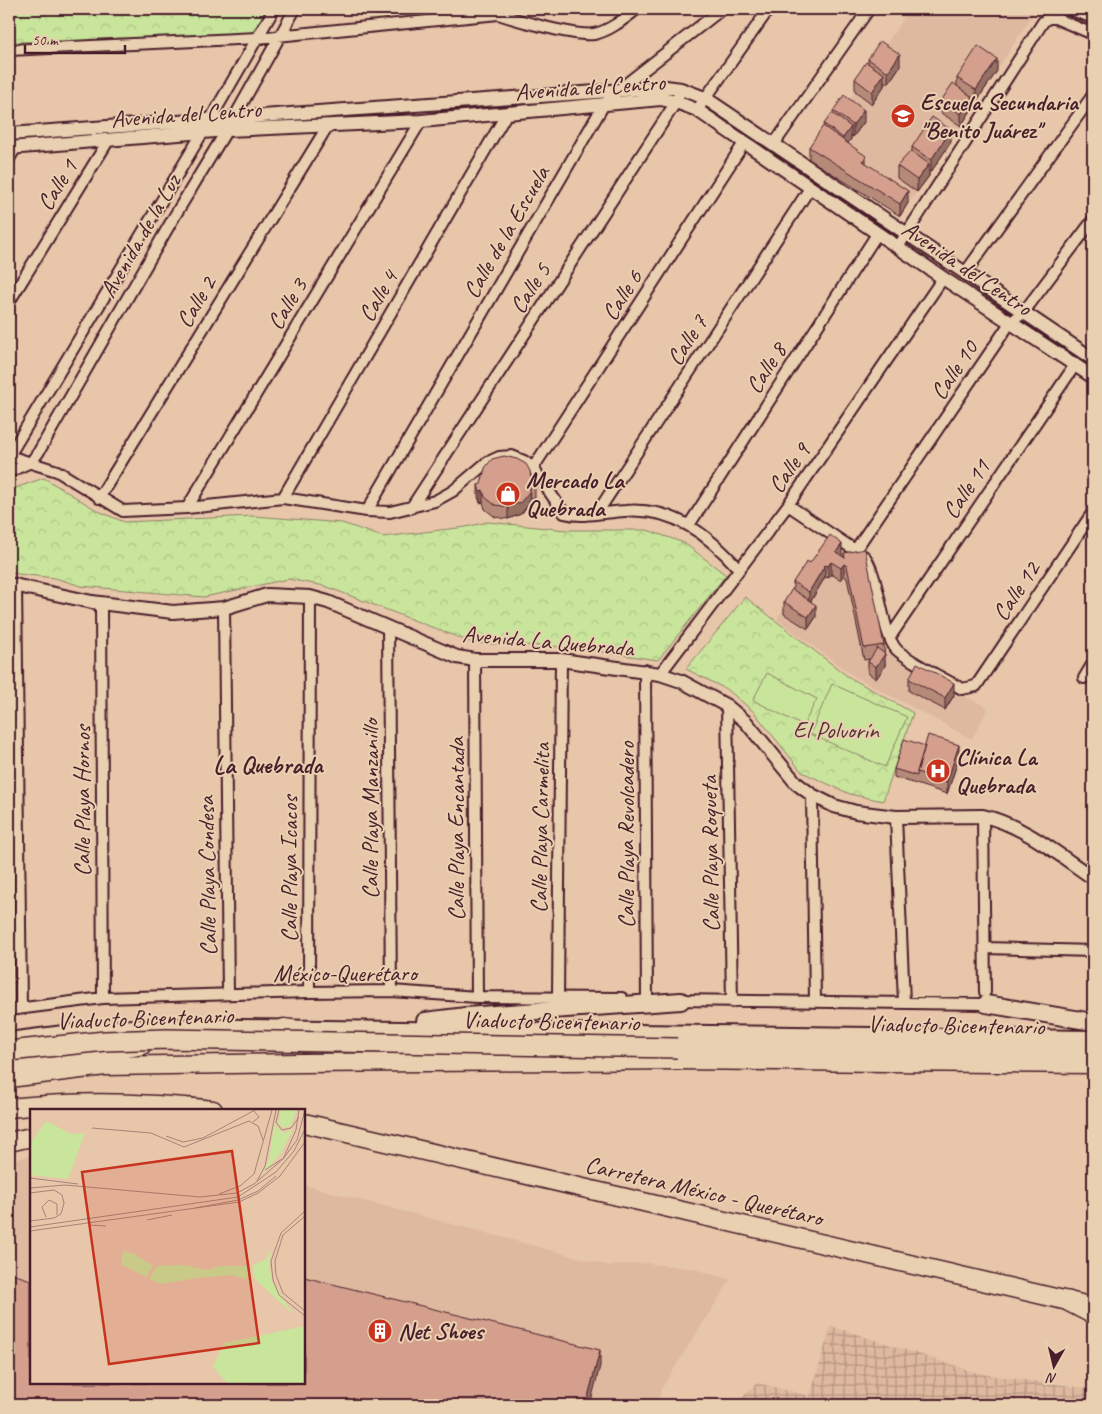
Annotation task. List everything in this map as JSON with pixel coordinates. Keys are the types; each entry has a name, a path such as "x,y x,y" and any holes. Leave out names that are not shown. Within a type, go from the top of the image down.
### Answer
{"highway":[{"path":"284,1028 502,1062"},
{"path":"9,1068 167,1039"},
{"name":"Viaducto Bicentenario","path":"9,1052 87,1042 167,1039 668,1048 1093,1052"},
{"path":"9,1078 106,1066 678,1060 1093,1064"},
{"path":"9,1108 66,1102 130,1103 195,1109"},
{"name":"Carretera México - Querétaro","path":"305,1124 1093,1307"},
{"path":"9,1142 30,1137"},
{"path":"1068,1301 1093,1314"}],"main road":[{"path":"986,998 1093,1022"},
{"path":"366,1028 466,1016 681,1001"},
{"path":"9,1041 103,1029 171,1027 366,1028 1093,1039"}],"street":[{"name":"Avenida de la Luz","path":"9,456 203,132 274,9"},
{"name":"Avenida de la Luz","path":"31,462 234,118 295,9"},
{"path":"485,9 500,11 579,34 594,34 611,28 638,9"},
{"name":"Calle de la Escuela","path":"367,512 603,106 618,91 722,9"},
{"path":"697,110 769,9"},
{"path":"774,144 869,9"},
{"path":"1072,9 1093,17"},
{"path":"9,50 257,38 500,11"},
{"path":"898,247 1043,22 1048,18 1055,18 1093,34"},
{"name":"Avenida del Centro","path":"9,134 666,87 681,89 706,98 1093,359"},
{"name":"Calle 5","path":"410,508 676,102 681,89"},
{"path":"965,273 1093,95"},
{"name":"Avenida del Centro","path":"12,148 227,130 421,121 603,106 661,99 676,102 697,110 1010,323 1075,365 1092,371"},
{"name":"Calle 4","path":"284,498 507,113"},
{"name":"Calle 3","path":"187,508 421,121"},
{"name":"Calle 2","path":"99,498 326,126"},
{"name":"Calle 1","path":"9,302 108,141"},
{"name":"Calle 6","path":"533,468 744,143"},
{"path":"9,158 12,148"},
{"name":"Calle 7","path":"597,513 810,188"},
{"name":"Calle 10","path":"856,550 1010,323 1023,313 1093,220"},
{"name":"Calle 8","path":"689,525 877,234"},
{"name":"Calle 9","path":"660,674 788,505 943,278"},
{"name":"Calle 11","path":"890,636 1075,365"},
{"path":"9,456 57,471 123,512 187,508 284,498 367,512 390,512 434,501 453,491 486,463 499,457 512,456 524,461 533,468 564,513 575,516 636,510 659,514 689,525 719,547 739,569"},
{"path":"9,472 31,462"},
{"path":"788,505 866,557 872,567 890,636"},
{"name":"Calle 12","path":"890,636 897,650 962,689 976,686 1093,512"},
{"path":"12,584 21,1007"},
{"name":"Avenida La Quebrada","path":"12,584 101,604 173,612 224,608 267,595 310,597 328,602 448,654 475,660 561,660 645,670 660,674 681,681 727,706 746,722 783,769 812,795 834,806 856,812 896,817 983,816 998,820 1020,831 1093,878"},
{"name":"Calle Playa Icacos","path":"309,992 310,597"},
{"name":"Calle Playa Hornos","path":"101,604 103,998"},
{"name":"Calle Playa Condesa","path":"224,608 228,994"},
{"name":"Calle Playa Manzanillo","path":"388,628 391,991"},
{"name":"Calle Playa Encantada","path":"475,660 477,997"},
{"name":"Calle Playa Carmelita","path":"558,997 561,660"},
{"path":"1084,678 1093,663"},
{"name":"Calle Playa Revolcadero","path":"645,670 647,999"},
{"name":"Calle Playa Roqueta","path":"727,706 732,1002"},
{"path":"812,795 815,1001"},
{"path":"983,816 986,998"},
{"path":"896,817 904,1002"},
{"path":"985,948 1093,950"},
{"name":"México-Querétaro","path":"9,1010 103,998 309,992 391,991 477,997 558,997 732,1002 904,1002 986,998"}],"shaded area":[{"name":"Escuela Secundaria \"Benito Juárez\"","path":"910,9 1036,9 951,142 900,216 809,159"},
{"path":"832,535 866,562 887,648 903,664 988,708 972,739 854,676 777,619"},
{"path":"30,1155 30,1384 305,1384 305,1185 610,1266 645,1263 694,1269 730,1280 661,1389 658,1405 9,1405 9,1162"},
{"path":"831,1326 981,1374 1093,1389 1093,1405 735,1405 757,1383 810,1396"}],"green space":[{"path":"9,9 269,9 248,39 9,42"},
{"path":"44,478 98,511 124,522 254,516 342,523 383,537 466,527 488,522 566,530 647,530 684,543 726,575 658,660 569,647 473,643 325,586 288,579 204,597 81,586 55,578 9,573 9,490"},
{"name":"El Polvorín","path":"745,597 847,676 913,713 883,801 850,794 802,772 754,712 728,690 686,669"},
{"path":"767,673 817,699 803,726 753,700"},
{"path":"832,684 907,717 885,767 810,734"}],"building":[{"path":"880,41 900,54 888,72 868,59"},
{"path":"978,46 997,59 976,90 957,78"},
{"path":"866,62 884,74 872,92 855,79"},
{"path":"953,83 972,97 961,114 941,101"},
{"path":"844,95 864,110 853,125 833,111"},
{"path":"832,113 851,127 843,138 824,124"},
{"path":"932,117 951,130 931,160 912,147"},
{"path":"823,126 866,156 863,161 908,191 900,204 809,147"},
{"path":"911,151 929,164 917,180 897,166"},
{"name":"Mercado La Quebrada","path":"504,456 517,459 526,464 530,471 531,479 535,480 535,486 530,486 529,492 521,502 508,507 495,505 485,497 483,490 480,491 478,485 481,484 485,468 492,459"},
{"path":"830,535 842,544 836,552 845,558 844,553 865,549 884,645 864,648 847,566 844,564 841,568 831,562 828,566 825,565 809,592 793,582 807,561 810,563"},
{"path":"792,589 816,605 808,617 784,602"},
{"path":"877,648 885,654 876,667 868,662"},
{"path":"917,663 954,683 945,698 909,679"},
{"name":"Clínica La Quebrada","path":"928,735 959,745 947,782 917,772"},
{"path":"904,739 925,746 917,776 894,769"},
{"name":"Net Shoes","path":"9,1273 30,1280 30,1384 305,1384 305,1277 600,1350 586,1405 9,1405"}],"place":[{"name":"Escuela Secundaria \"Benito Juárez\"","path":"903,116"},
{"name":"Mercado La Quebrada","path":"508,494"},
{"name":"Clínica La Quebrada","path":"938,771"},
{"name":"Net Shoes","path":"380,1331"}],"district":[{"name":"La Quebrada","path":"268,765"}]}
